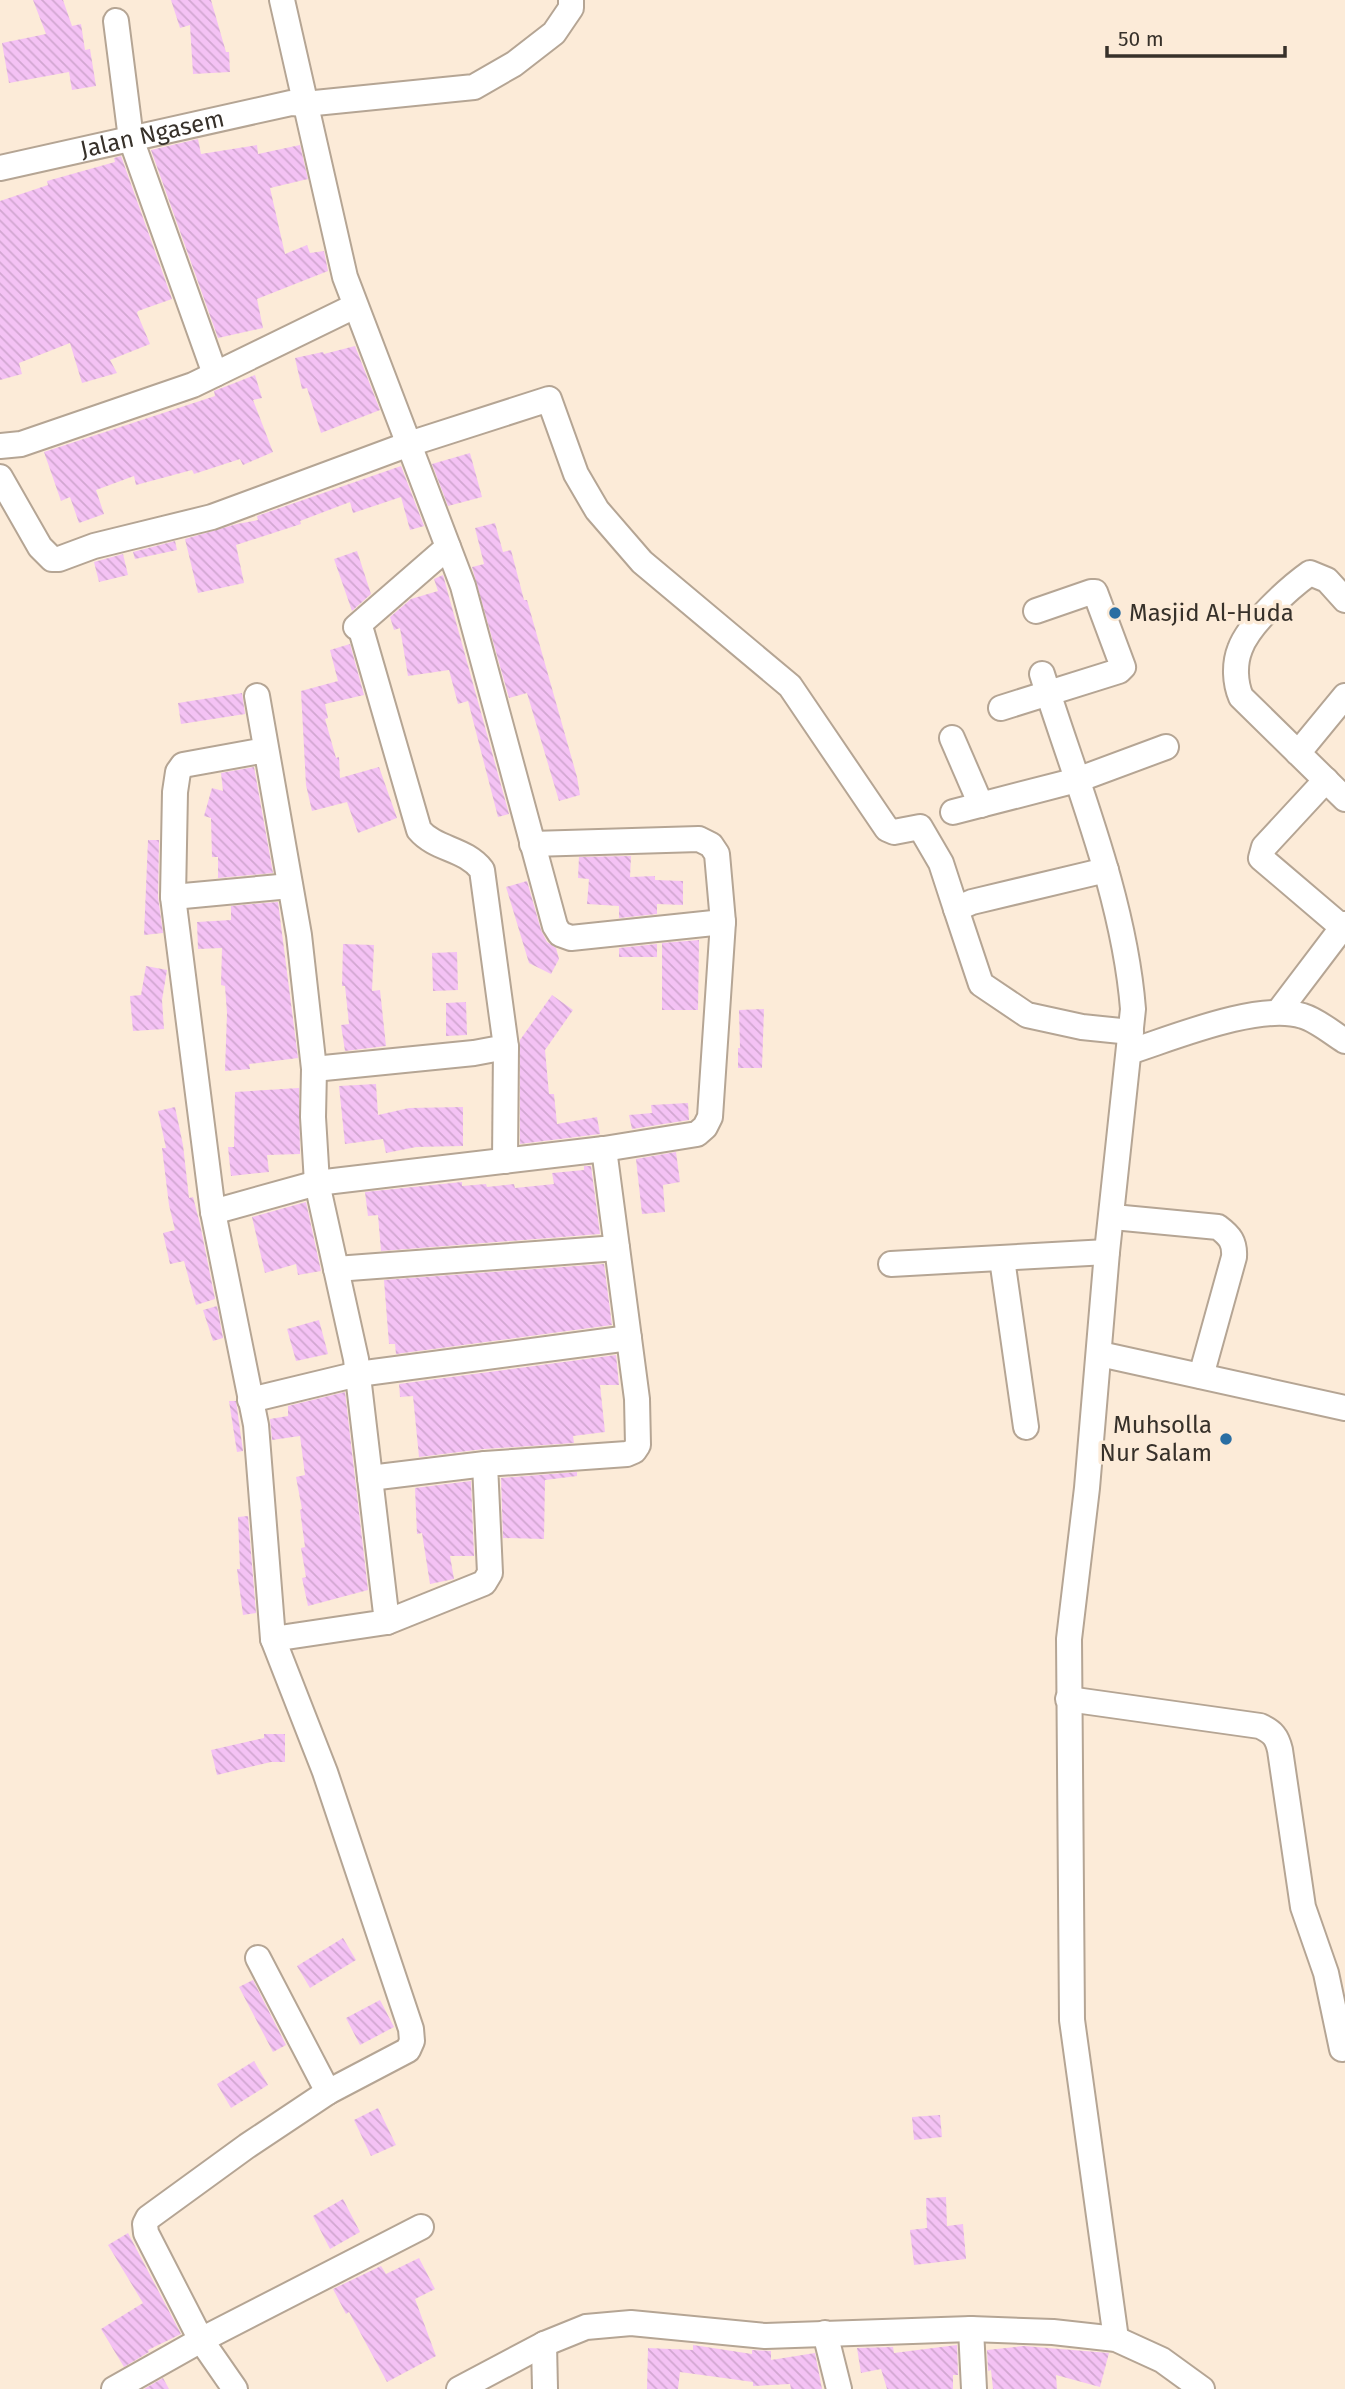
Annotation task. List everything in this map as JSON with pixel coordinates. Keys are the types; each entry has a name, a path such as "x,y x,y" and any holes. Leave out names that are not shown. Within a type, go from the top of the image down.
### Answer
{"street":[{"path":"282,0 345,277 463,586 555,926 564,937 723,922"},
{"name":"Jalan Ngasem","path":"0,168 291,103 306,104 474,87 513,64 554,33 571,8 571,0"},
{"path":"116,21 131,139 215,374"},
{"path":"0,446 33,439 193,385 355,306"},
{"path":"0,477 40,547 52,559 60,559 94,546 212,517 409,444 549,399 576,474 597,510 642,562 790,686 887,829 894,832 920,827 941,863 981,984 1027,1015 1082,1027 1130,1042 1279,1011 1305,1016 1345,1041"},
{"path":"449,547 359,630 419,830 428,841 463,854 482,870 506,1047 505,1161"},
{"path":"1345,600 1327,580 1310,573 1288,589 1240,648 1237,664 1237,687 1241,698 1345,799"},
{"path":"1001,708 1045,683 1119,671 1123,667 1095,593 1091,592 1036,611"},
{"path":"1045,683 1107,870 1131,983 1133,1009 1113,1217 1107,1252 1087,1488 1069,1639 1068,1699 1072,2020 1116,2339"},
{"path":"257,696 299,935 314,1069 313,1117 317,1182 358,1374 387,1622"},
{"path":"1298,753 1345,696"},
{"path":"952,738 981,805"},
{"path":"953,812 1077,780 1166,747"},
{"path":"235,2389 201,2340 146,2233 145,2224 148,2218 247,2146 328,2092 408,2050 412,2041 411,2029 325,1772 273,1639 256,1426 213,1212 173,897 175,792 180,768 183,765 266,750"},
{"path":"1279,1011 1344,925 1261,858 1264,846 1326,780"},
{"path":"213,1212 317,1182 604,1149 687,1137 705,1127 710,1118 723,922 716,854 711,845 699,839 532,844"},
{"path":"956,909 972,902 1107,870"},
{"path":"173,897 290,886"},
{"path":"314,1069 474,1053 506,1047"},
{"path":"370,1478 485,1464 627,1454 635,1451 639,1424 604,1149"},
{"path":"1113,1217 1219,1227 1229,1235 1234,1245 1234,1257 1201,1376"},
{"path":"336,1269 617,1248"},
{"path":"891,1264 1107,1252"},
{"path":"1002,1259 1026,1427"},
{"path":"250,1400 358,1374 629,1338"},
{"path":"1100,1354 1345,1408"},
{"path":"273,1639 387,1622 484,1583 490,1573 485,1464"},
{"path":"1068,1699 1260,1726 1271,1731 1280,1750 1303,1907 1326,1973 1342,2049"},
{"path":"258,1958 328,2092"},
{"path":"114,2389 201,2340 421,2227"},
{"path":"459,2389 544,2344 586,2327 631,2323 765,2336 971,2329 1053,2332 1116,2339 1162,2360 1202,2389"},
{"path":"971,2329 974,2389"},
{"path":"825,2333 839,2389"},
{"path":"544,2344 545,2389"}],"building":[{"path":"33,0 63,0 72,26 81,24 85,50 90,49 96,86 72,90 69,72 9,83 2,43 46,34"},
{"path":"171,0 211,0 226,52 229,52 230,72 193,74 190,25 180,28"},
{"path":"198,139 201,154 257,145 258,154 300,145 308,179 270,188 285,254 307,245 310,253 324,251 328,271 257,299 263,328 218,338 151,150"},
{"path":"121,156 172,299 137,313 150,344 110,360 117,373 82,383 70,343 19,363 22,374 0,380 0,201 48,185 47,181 115,162 114,158"},
{"path":"355,346 380,410 321,433 307,388 302,389 295,358"},
{"path":"255,375 262,398 253,400 273,452 243,465 240,459 194,474 192,470 136,485 134,476 96,490 104,514 79,523 70,497 61,501 44,452 215,396 214,391"},
{"path":"470,453 482,497 448,506 432,464"},
{"path":"401,466 424,526 410,530 401,497 353,513 350,502 300,521 301,524 236,545 244,583 198,593 185,539 258,520 257,516"},
{"path":"495,523 503,552 511,550 577,777 580,795 559,801 527,693 509,698 472,567 484,564 475,528"},
{"path":"175,541 177,550 135,559 133,552"},
{"path":"357,551 371,594 352,611 334,559"},
{"path":"123,554 128,575 99,582 94,562"},
{"path":"443,575 509,814 498,817 468,701 458,704 449,670 408,676 400,628 394,630 390,617 411,599 438,591 434,579"},
{"path":"350,644 364,695 325,704 328,718 325,719 336,758 339,757 340,778 379,767 397,818 358,833 347,802 312,811 306,785 301,691 338,681 330,650"},
{"path":"242,693 245,714 181,724 178,703"},
{"path":"254,767 273,873 218,878 218,857 212,857 211,818 204,816 212,788 223,791 221,773"},
{"path":"148,840 159,840 158,897 163,933 144,935"},
{"path":"631,856 630,877 655,876 655,880 683,881 683,905 657,904 657,914 619,918 619,906 587,904 589,879 578,878 579,857"},
{"path":"527,881 541,930 547,942 556,948 559,959 551,974 529,963 506,887"},
{"path":"278,902 298,1058 249,1064 250,1069 225,1071 227,1013 225,986 221,985 222,948 198,949 197,922 231,920 231,906"},
{"path":"699,940 698,1010 662,1010 662,943"},
{"path":"343,944 374,945 372,991 380,990 386,1046 345,1051 341,1025 349,1024 345,986 342,986"},
{"path":"657,944 657,957 619,957 619,948"},
{"path":"457,952 458,990 433,991 432,953"},
{"path":"146,966 167,970 162,1000 164,1029 133,1031 130,996 141,995"},
{"path":"552,995 573,1010 545,1050 549,1094 554,1094 557,1124 597,1117 600,1134 520,1144 520,1040"},
{"path":"466,1002 467,1035 446,1036 446,1003"},
{"path":"764,1009 762,1068 738,1068 739,1010"},
{"path":"376,1084 378,1115 409,1108 463,1107 463,1146 416,1147 386,1153 383,1139 345,1144 339,1086"},
{"path":"299,1088 300,1154 267,1155 269,1172 231,1176 228,1147 234,1147 235,1092"},
{"path":"688,1103 689,1120 632,1129 629,1115 652,1113 651,1105"},
{"path":"175,1107 183,1145 189,1198 193,1197 200,1224 215,1299 196,1305 184,1261 170,1264 163,1233 175,1230 162,1148 166,1148 158,1111"},
{"path":"676,1152 680,1182 663,1185 665,1212 642,1214 636,1159"},
{"path":"584,1166 591,1166 600,1234 381,1251 378,1215 368,1216 365,1192 462,1182 462,1186 514,1184 515,1188 554,1184 552,1173 584,1170"},
{"path":"306,1202 321,1271 298,1275 296,1264 265,1273 252,1217"},
{"path":"604,1264 612,1325 396,1354 395,1344 389,1344 384,1280"},
{"path":"217,1306 223,1338 213,1341 203,1310"},
{"path":"319,1320 328,1354 296,1361 287,1329"},
{"path":"616,1355 619,1385 600,1385 605,1432 573,1436 574,1443 484,1449 419,1457 413,1396 400,1397 399,1384"},
{"path":"345,1392 368,1590 308,1606 302,1578 306,1577 301,1548 305,1547 296,1477 305,1475 300,1436 272,1440 270,1419 288,1416 288,1406"},
{"path":"229,1401 236,1401 243,1451 237,1452"},
{"path":"577,1472 577,1476 545,1480 544,1539 503,1538 501,1478"},
{"path":"471,1481 474,1556 450,1556 454,1579 430,1584 422,1533 417,1534 415,1488"},
{"path":"248,1516 256,1613 243,1615 237,1569 240,1569 238,1517"},
{"path":"264,1734 285,1734 285,1762 271,1762 217,1775 211,1750 264,1738"},
{"path":"343,1938 356,1960 310,1988 297,1966"},
{"path":"253,1980 286,2045 273,2052 239,1987"},
{"path":"380,2000 394,2027 360,2045 346,2018"},
{"path":"254,2061 268,2085 231,2108 217,2084"},
{"path":"378,2108 396,2145 371,2156 354,2120"},
{"path":"940,2115 942,2137 914,2140 912,2117"},
{"path":"946,2197 947,2226 963,2224 966,2259 914,2265 910,2230 927,2228 926,2198"},
{"path":"343,2199 360,2232 330,2249 313,2216"},
{"path":"128,2233 181,2334 148,2350 149,2352 124,2367 101,2329 143,2303 108,2245"},
{"path":"419,2258 435,2289 415,2299 436,2356 387,2382 349,2312 346,2314 333,2289 381,2266 386,2274"},
{"path":"693,2345 752,2354 752,2350 771,2351 771,2360 815,2353 822,2389 791,2389 790,2384 753,2386 753,2382 680,2372 678,2389 647,2389 648,2348 693,2350"},
{"path":"957,2345 958,2375 953,2375 953,2389 887,2389 881,2369 861,2373 857,2348 893,2347 894,2353"},
{"path":"1024,2346 1109,2353 1100,2387 1056,2375 1057,2389 993,2389 991,2370 988,2371 987,2350"},
{"path":"163,2378 169,2389 144,2389"}],"place":[{"name":"Masjid Al-Huda","path":"1115,613"},
{"name":"Muhsolla Nur Salam","path":"1226,1439"}]}
